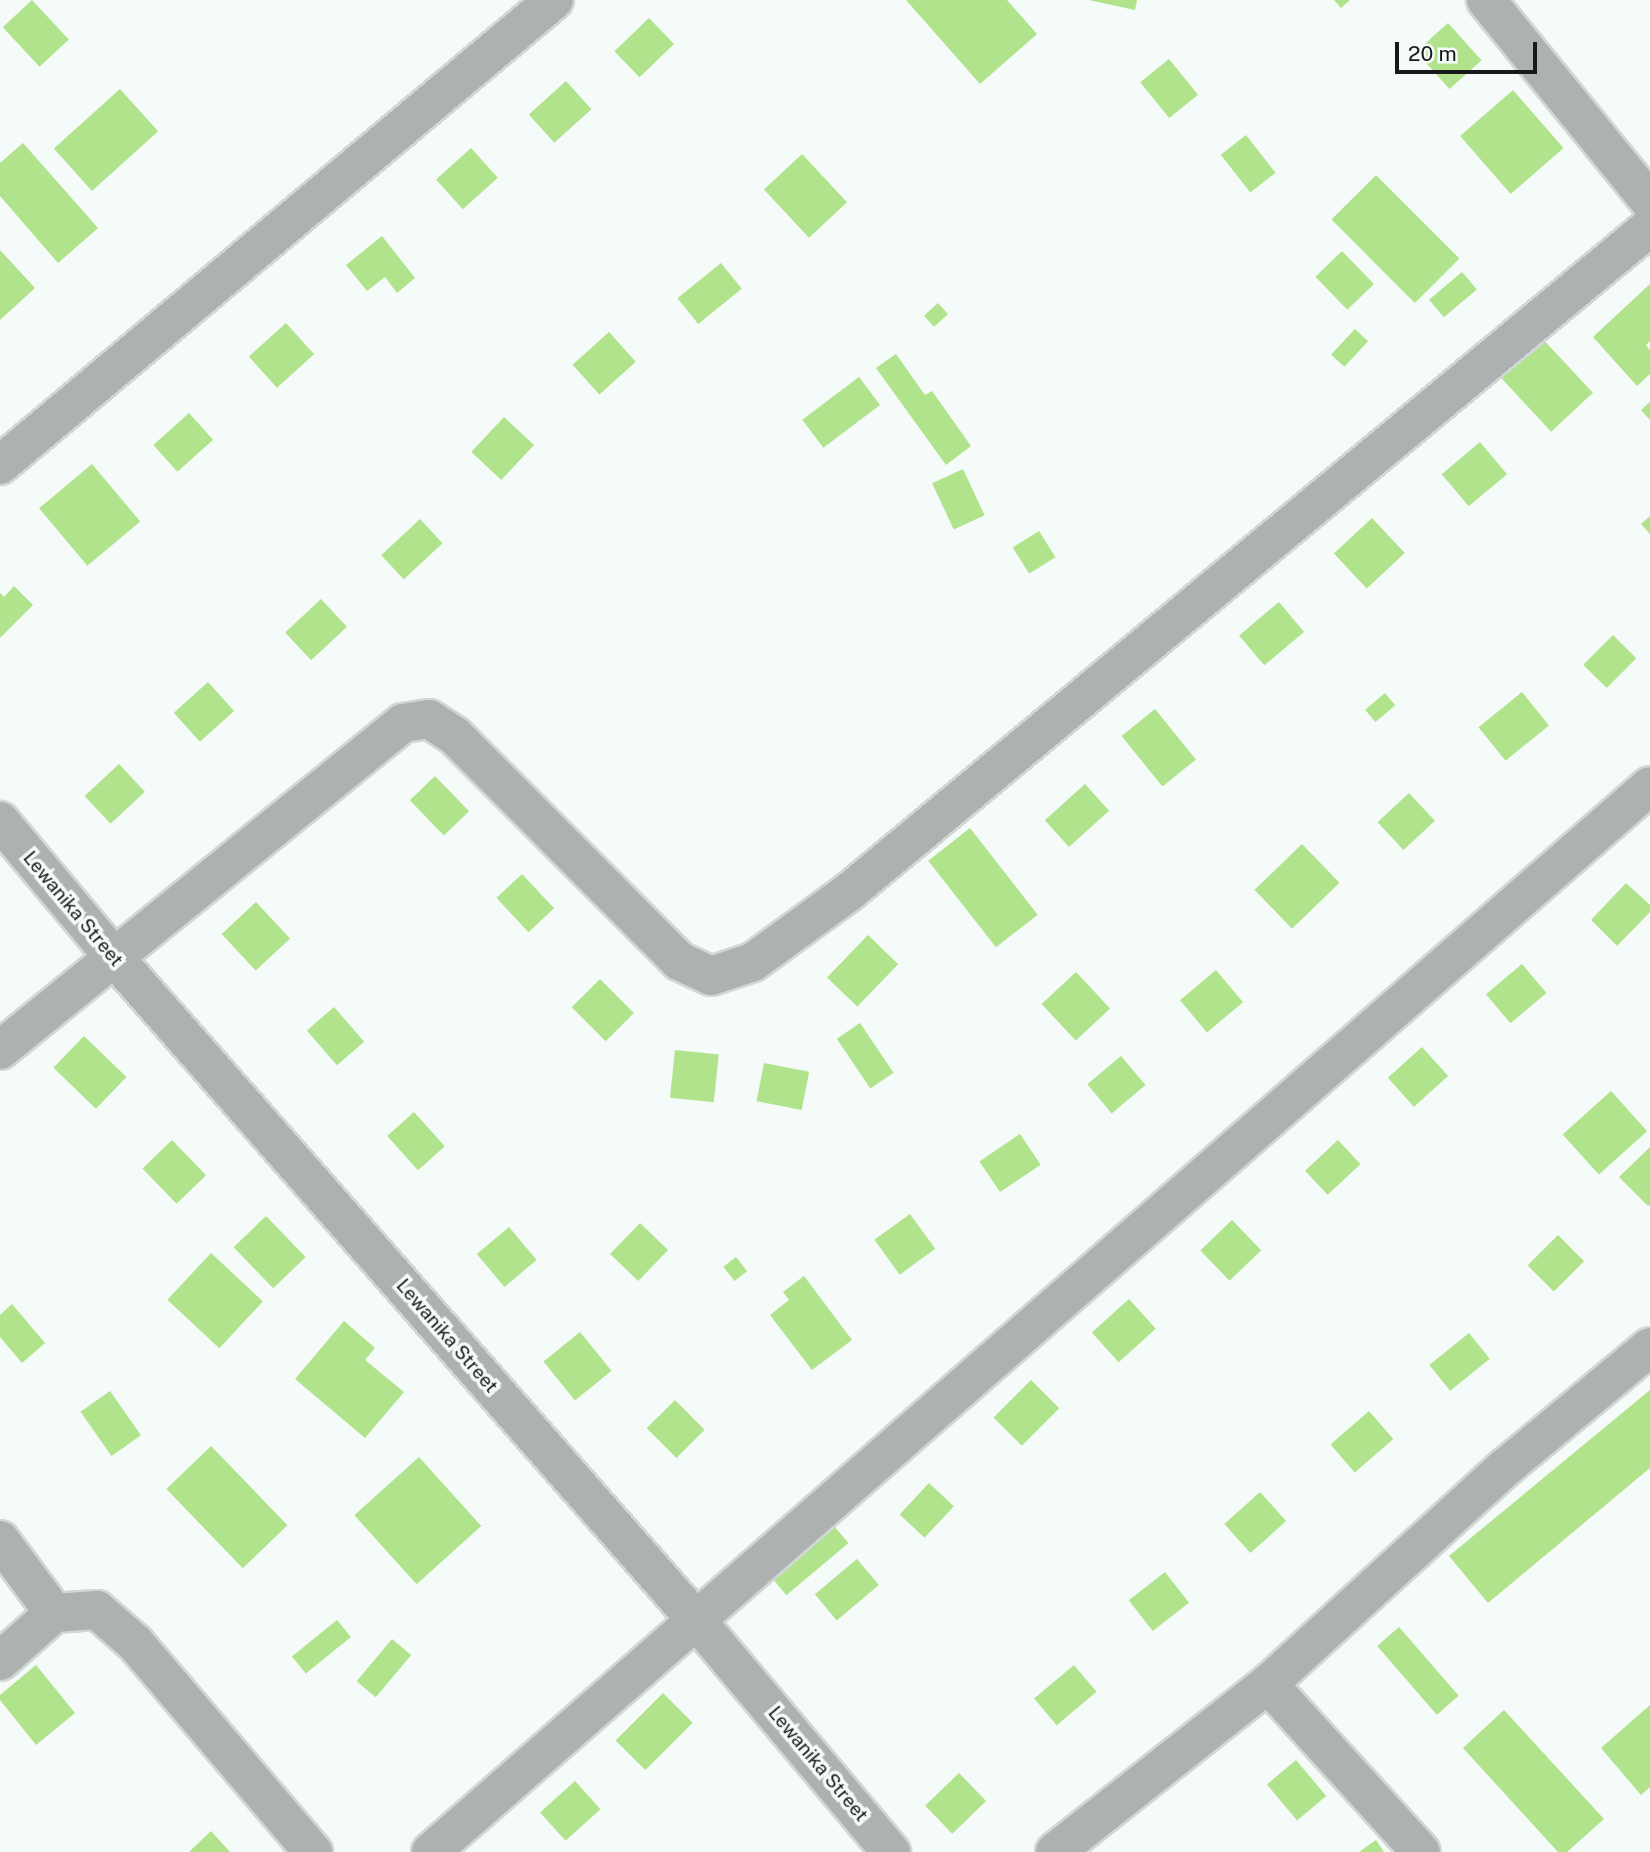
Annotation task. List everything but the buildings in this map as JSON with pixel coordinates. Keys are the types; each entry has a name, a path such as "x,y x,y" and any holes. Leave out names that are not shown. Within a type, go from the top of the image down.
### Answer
{"street":[{"path":"0,465 554,0"},
{"path":"1486,0 1650,202"},
{"path":"0,1050 403,723 429,719 454,735 679,961 711,976 754,962 859,883 1650,227"},
{"path":"431,1852 1650,786"},
{"name":"Lewanika Street","path":"0,821 113,956 697,1621 891,1852"},
{"path":"1055,1852 1268,1684 1506,1467 1650,1347"},
{"path":"0,1540 54,1613"},
{"path":"0,1661 54,1613 97,1610 135,1643 313,1852"},
{"path":"1268,1684 1421,1852"}]}
